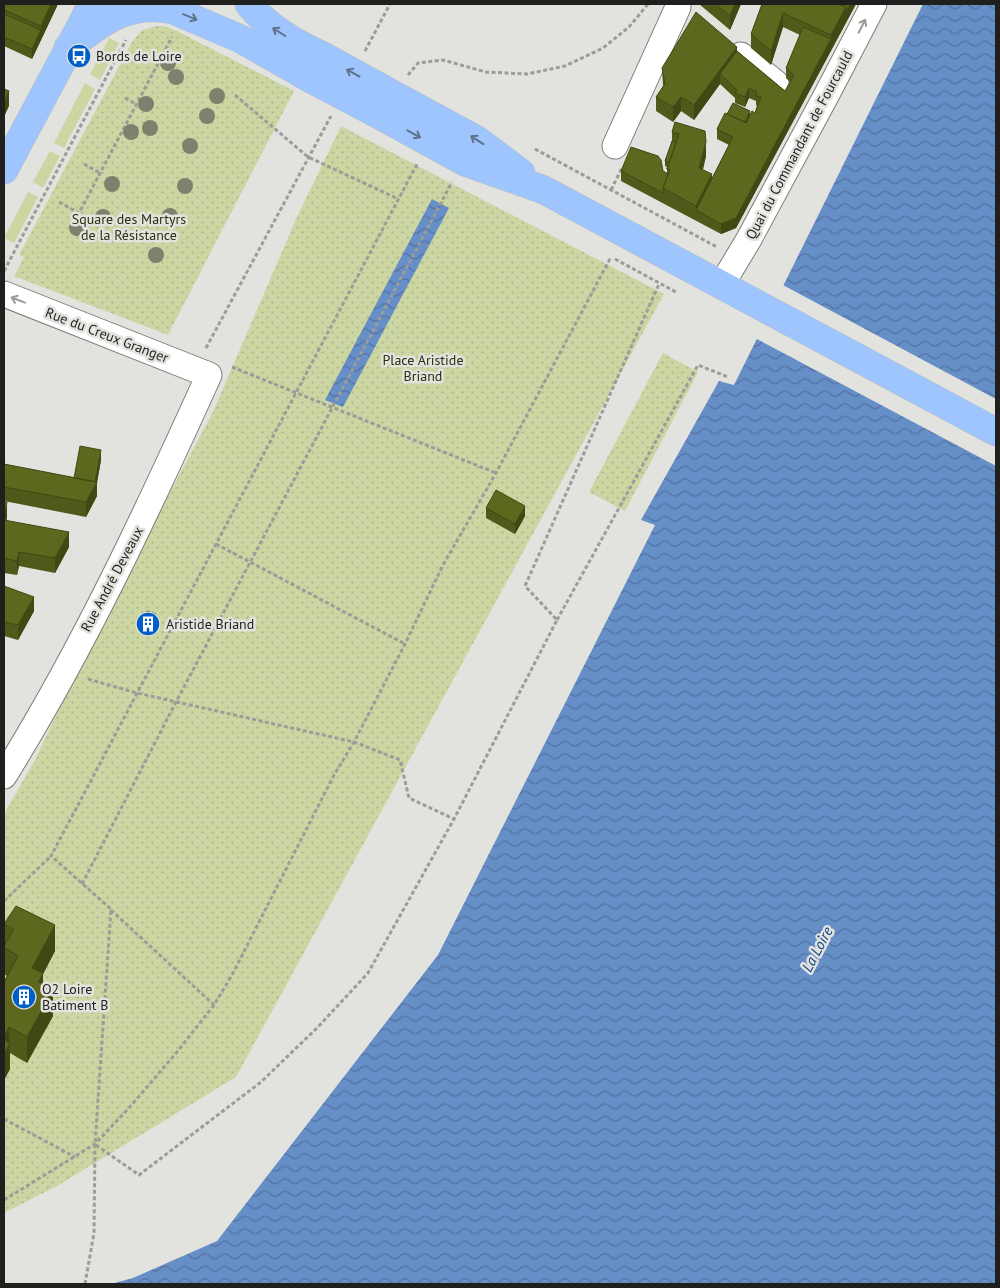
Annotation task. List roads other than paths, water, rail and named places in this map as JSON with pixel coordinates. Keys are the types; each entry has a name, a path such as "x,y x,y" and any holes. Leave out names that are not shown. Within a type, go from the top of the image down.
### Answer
{"main road":[{"path":"209,4 241,39"},
{"path":"249,4 258,16 317,68"},
{"path":"68,48 104,21 129,10 144,7 162,7 241,39 387,93 465,162 544,190 996,432"},
{"path":"4,170 68,48 92,8"}],"street":[{"name":"Quai du Commandant de Fourcauld","path":"722,284 827,94 874,4"},
{"path":"615,146 679,5 700,24"},
{"path":"723,42 776,83"},
{"name":"Rue du Creux Granger","path":"4,294 213,365"},
{"name":"Rue André Deveaux","path":"4,776 39,719 150,506 213,365"}],"water":[{"name":"La Loire","path":"923,4 996,4 996,1284 111,1284 133,1278 217,1241 438,955 655,525 641,520 719,381 734,385"},
{"path":"432,199 449,208 343,407 325,400"}],"place":[{"name":"Bords de Loire","path":"79,56"},
{"name":"Aristide Briand","path":"148,624"},
{"name":"O2 Loire Batiment B","path":"24,997"}],"park label":[{"name":"Square des Martyrs de la Résistance","path":"129,227"},
{"name":"Place Aristide Briand","path":"423,368"}]}
